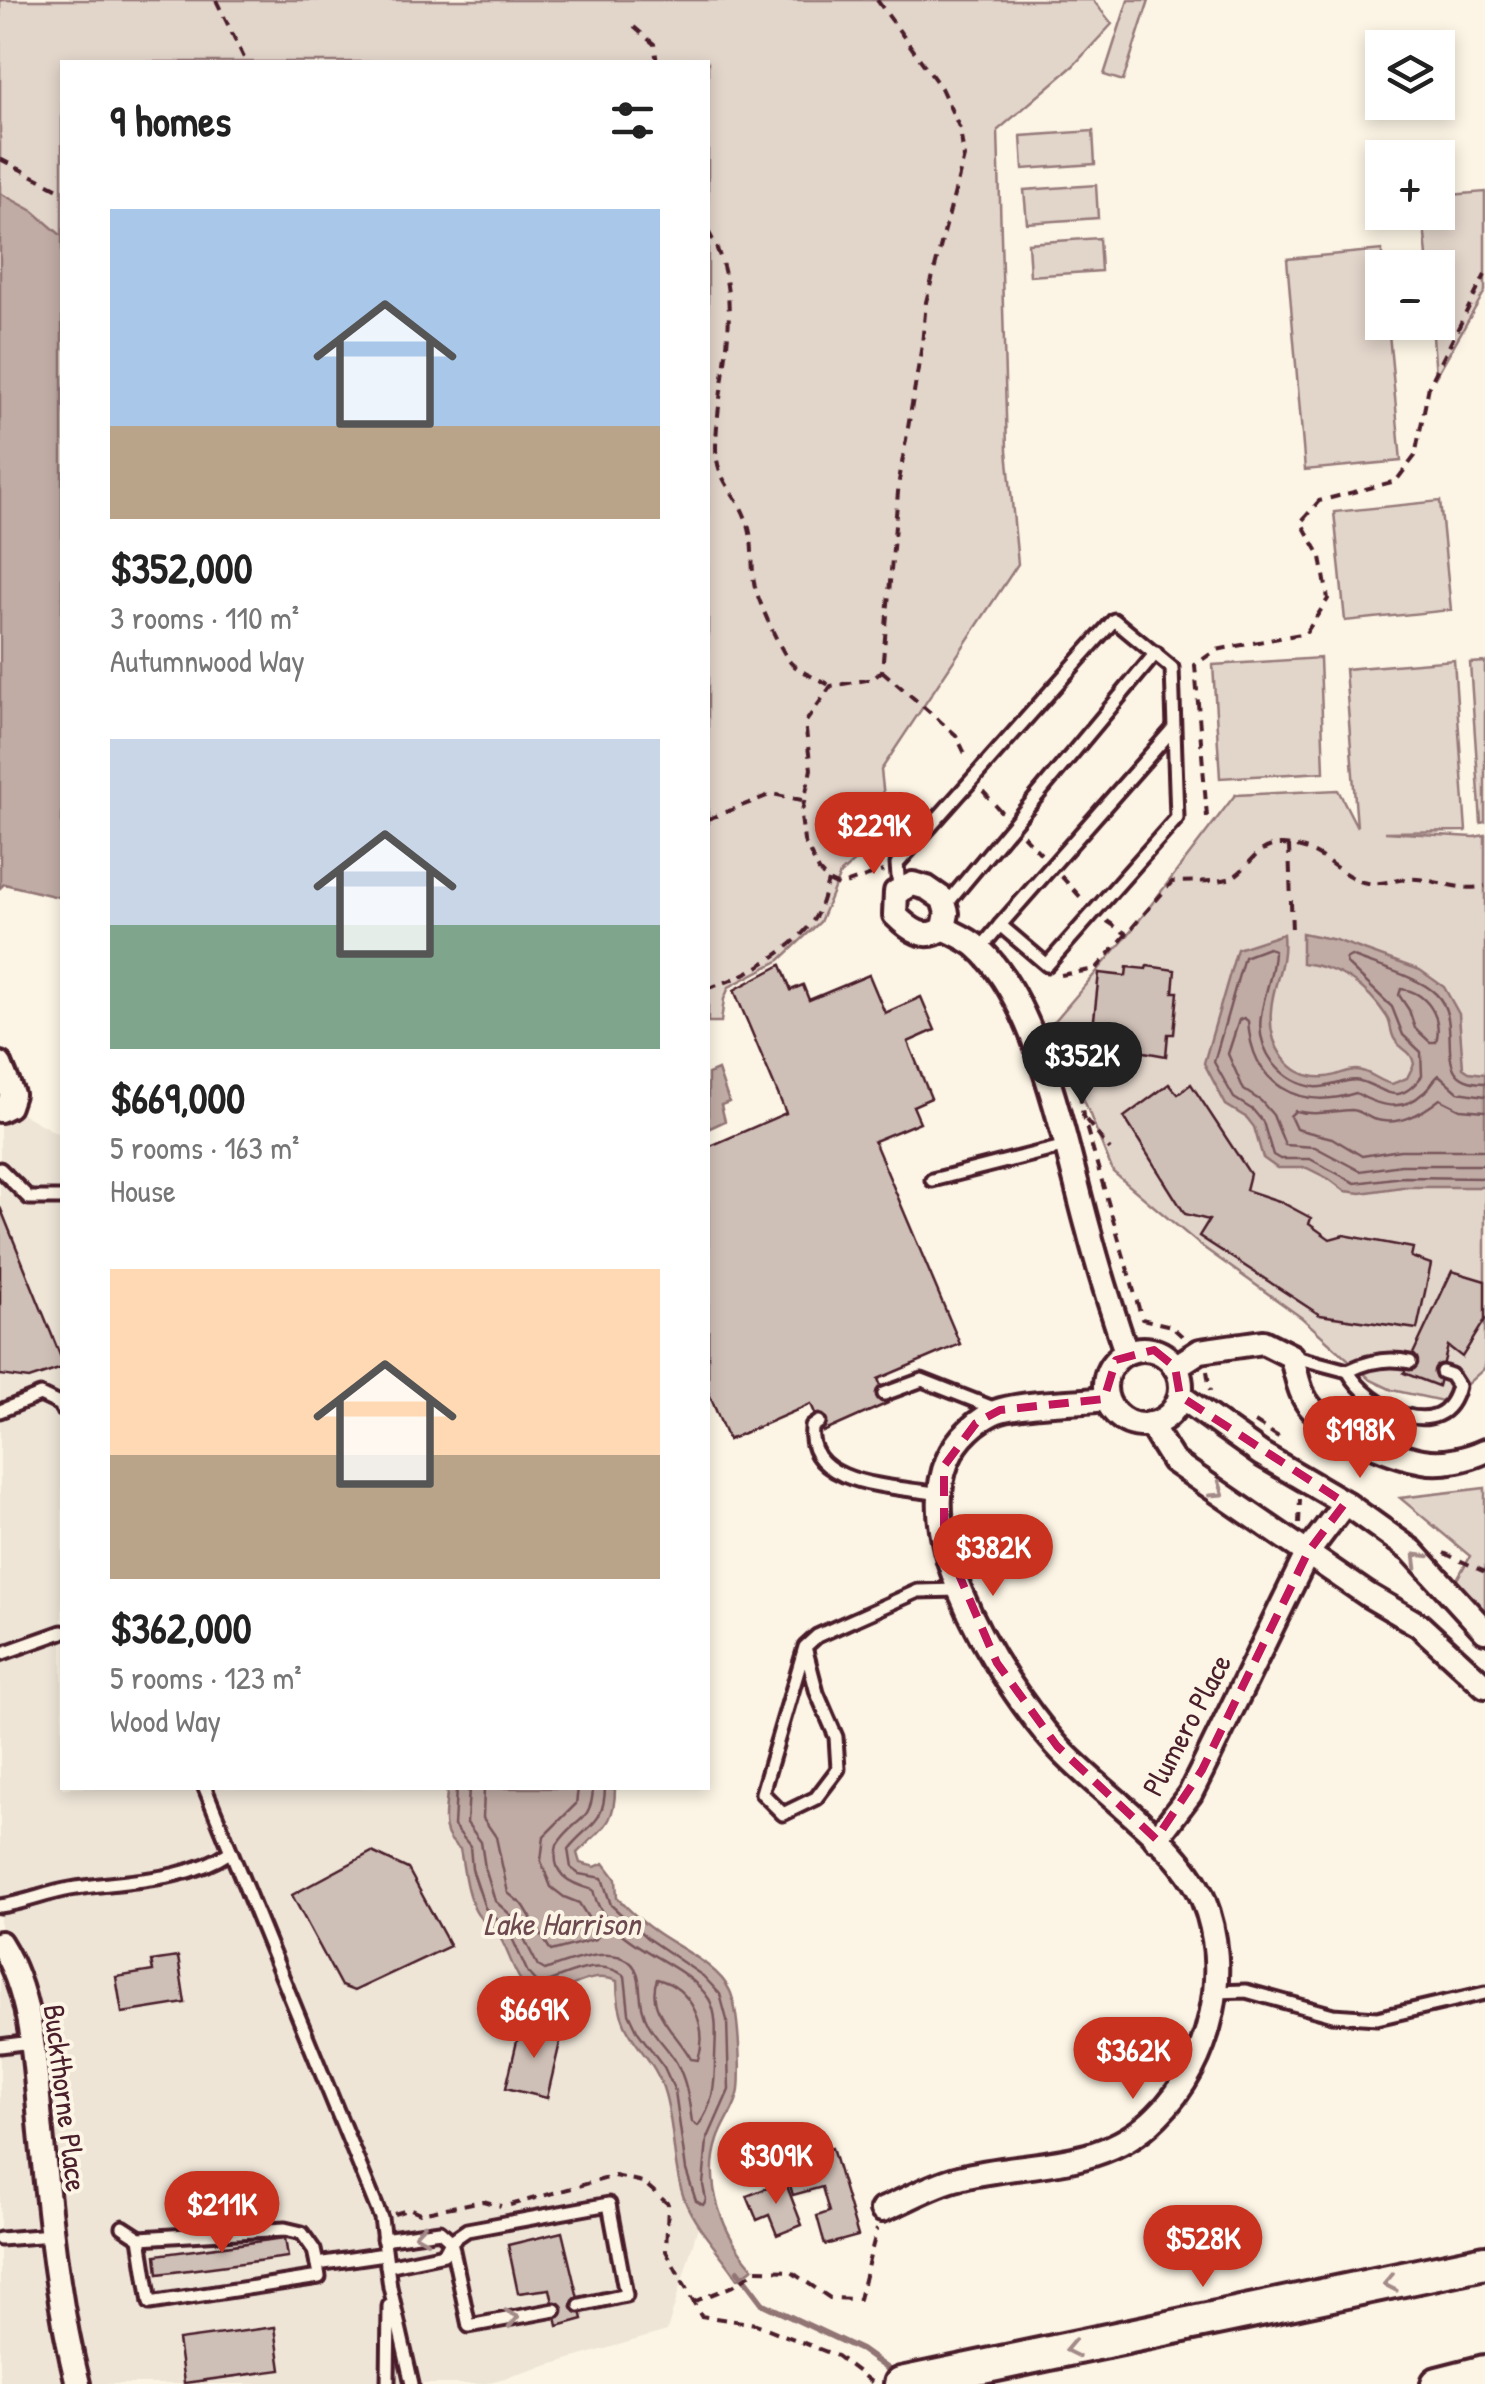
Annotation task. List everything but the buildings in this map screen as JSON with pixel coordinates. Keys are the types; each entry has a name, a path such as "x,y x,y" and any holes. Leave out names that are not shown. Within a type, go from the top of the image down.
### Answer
{"main road":[{"path":"901,2384 1485,2262"},
{"path":"1439,2384 1485,2372"}],"street":[{"path":"945,917 926,936 907,927 895,915 898,889 914,884 943,899 945,917 980,950 1015,999 1035,1042 1126,1352"},
{"path":"0,1064 12,1094 8,1106 0,1110"},
{"path":"1175,1367 1200,1351 1263,1342 1292,1356 1306,1403 1340,1430 1380,1449 1427,1462 1471,1457 1485,1451"},
{"path":"1154,1350 1175,1367 1181,1382 1180,1396 1170,1414 1150,1424 1127,1422 1106,1399 1108,1371 1126,1352 1154,1350"},
{"path":"1180,1396 1261,1454 1345,1503 1412,1551 1485,1631"},
{"name":"Plumero Place","path":"1106,1399 1000,1410 976,1423 956,1441 944,1466 939,1494 944,1540 959,1590 997,1663 1057,1746 1156,1839 1190,1794 1308,1552 1345,1503"},
{"path":"1150,1424 1173,1461 1368,1596 1419,1624 1485,1686"},
{"path":"882,2210 957,2178 1074,2162 1106,2150 1157,2116 1182,2086 1200,2050 1215,1992 1215,1936 1202,1896 1156,1839"},
{"name":"Buckthorne Place","path":"0,1942 12,1961 22,1992 31,2042 52,2235 66,2336 78,2384"}],"lane":[{"path":"898,889 897,864 1114,620 1172,668 1177,818 1047,965 1000,925"},
{"path":"945,917 1156,653"},
{"path":"980,950 1172,730"},
{"path":"932,1180 1066,1146"},
{"path":"0,1169 29,1198 60,1198"},
{"path":"1292,1356 1348,1371 1361,1364 1393,1358 1410,1362"},
{"path":"1348,1371 1357,1387 1381,1406 1408,1416 1425,1417 1436,1416 1454,1402 1458,1386 1451,1375 1442,1372"},
{"path":"884,1394 922,1380 1000,1410"},
{"path":"0,1410 40,1395 60,1404"},
{"path":"819,1422 812,1427 810,1440 819,1462 844,1477 939,1494"},
{"path":"805,1647 817,1693 836,1738 838,1770 816,1798 782,1814 762,1792 805,1647 817,1636 918,1591 959,1590"},
{"path":"0,1654 60,1633"},
{"path":"206,1790 381,2218 390,2287 412,2384"},
{"path":"0,1906 64,1890 207,1868 230,1852"},
{"path":"1215,1992 1246,1991 1333,2015 1376,2018 1485,1993"},
{"path":"0,2046 31,2042"},
{"path":"318,2264 444,2254 451,2241 467,2230 610,2204 626,2295 580,2305"},
{"path":"123,2227 140,2238 286,2229 302,2232 314,2250 319,2277 150,2303 140,2238"},
{"path":"384,2239 440,2231 451,2241 469,2326 554,2310"},
{"path":"0,2239 52,2235"},
{"path":"388,2384 390,2287"}],"path":[{"path":"216,0 245,60"},
{"path":"710,234 722,255 731,308 716,444 718,473 746,516 752,538 754,588 790,663 831,686 873,679 882,671 900,481 926,302 964,157 960,129 940,88 877,0"},
{"path":"634,27 654,44 656,60"},
{"path":"0,159 60,189"},
{"path":"1207,817 1195,665 1216,650 1306,633 1328,599 1321,556 1301,522 1320,501 1396,480 1415,456 1430,386 1485,275"},
{"path":"882,671 956,736 982,790 1095,913 1128,936"},
{"path":"831,686 805,723 811,769 801,816 809,855 828,882 848,885 897,864"},
{"path":"710,818 772,794 804,800"},
{"path":"1057,976 1096,969 1172,882 1224,880 1262,849 1276,844 1318,853 1355,879 1368,883 1416,878 1472,889 1485,886"},
{"path":"1290,846 1292,930"},
{"path":"710,987 769,961 807,928 817,914 828,882"},
{"path":"1058,1046 1079,1087 1083,1116 1142,1319 1171,1326 1200,1351 1210,1391"},
{"path":"1083,1116 1110,1150"},
{"path":"1241,1412 1288,1444"},
{"path":"381,2218 411,2209 420,2214 483,2201 502,2207 615,2176 643,2182 668,2204 666,2251 701,2316 756,2324 837,2356 874,2384"},
{"path":"693,2302 733,2286 757,2270 790,2271 830,2298 859,2298 882,2210"}],"highlighted area":[{"path":"1154,1350 1175,1367 1180,1396 1345,1503 1308,1552 1202,1770 1156,1839 1057,1746 997,1663 944,1540 944,1466 976,1423 1000,1410 1104,1399 1116,1360"}],"shaded area":[{"path":"0,0 1093,0 1112,24 1073,66 998,130 1007,450 1018,564 881,770 885,807 875,843 840,874 820,922 780,960 729,987 721,1022 710,1022 710,60 60,60 60,699 0,615"},
{"path":"1128,0 1149,0 1123,81 1104,75"},
{"path":"1093,131 1095,164 1023,169 1021,136"},
{"path":"1096,185 1098,218 1027,223 1024,190"},
{"path":"1485,192 1485,291 1436,376 1433,340 1455,340 1455,250 1426,250 1425,230 1455,230 1455,195"},
{"path":"1099,238 1101,271 1030,276 1028,243"},
{"path":"1365,252 1365,340 1390,340 1401,461 1305,470 1287,259"},
{"path":"1440,501 1451,610 1345,621 1334,512"},
{"path":"1320,658 1324,772 1220,778 1213,665"},
{"path":"1454,660 1466,831 1385,832 1485,835 1485,1368 1447,1402 1392,1390 1371,1380 1302,1318 1200,1245 1113,1172 1053,1023 1128,935 1235,795 1338,790 1357,827 1345,669"},
{"path":"1485,662 1485,822 1481,823 1470,663"},
{"path":"0,1101 60,1135 60,1790 524,1790 681,2069 700,2220 667,2331 484,2384 0,2384"},
{"path":"1485,1488 1485,1624 1452,1588 1470,1556 1400,1498"}],"water":[{"path":"0,193 33,211 60,234 60,898 4,884 0,888"},
{"path":"1302,933 1336,940 1420,970 1444,987 1459,1014 1463,1068 1485,1074 1485,1187 1345,1191 1307,1168 1277,1168 1263,1158 1254,1127 1226,1105 1204,1063 1237,949 1283,934 1271,1023 1283,1058 1301,1073 1326,1077 1361,1071 1392,1084 1407,1078 1414,1064 1411,1055 1393,1037 1387,1017 1361,987 1328,969 1302,963"},
{"path":"718,1070 729,1102 721,1105 725,1121 710,1128 710,1073"},
{"name":"Lake Harrison","path":"447,1790 615,1790 610,1819 577,1853 580,1863 595,1867 604,1863 616,1879 617,1898 647,1925 716,1972 733,2000 739,2040 739,2090 718,2140 713,2174 725,2225 753,2268 738,2279 685,2201 665,2094 623,2018 617,1981 597,1978 541,1993 525,1985 501,1939 479,1917 472,1902 460,1849 448,1836"}],"waterway":[{"path":"738,2271 763,2304 861,2350 896,2375"}]}
